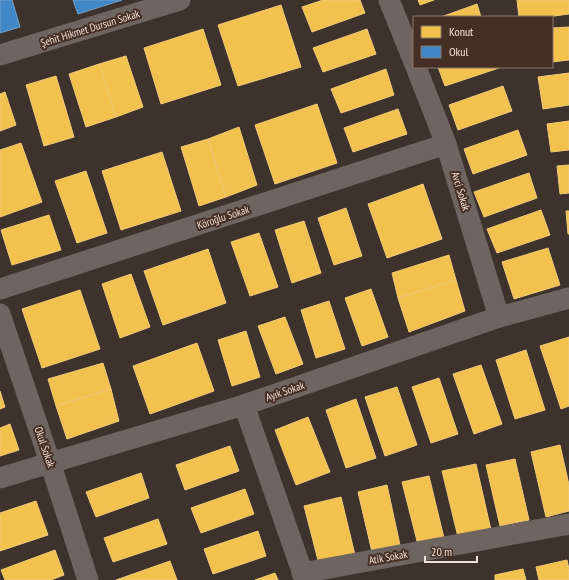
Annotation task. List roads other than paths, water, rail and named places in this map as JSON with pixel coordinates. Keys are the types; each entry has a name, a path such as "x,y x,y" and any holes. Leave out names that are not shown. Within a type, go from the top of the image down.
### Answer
{"street":[{"name":"Şehit Hikmet Dursun Sokak","path":"0,55 180,0"},
{"path":"389,0 413,60"},
{"name":"Avci Sokak","path":"416,68 446,144 499,317"},
{"name":"Köroğlu Sokak","path":"0,289 446,144"},
{"name":"Ayık Sokak","path":"0,478 244,405 499,317 569,298"},
{"name":"Okul Sokak","path":"0,314 88,580"},
{"path":"244,405 303,577"},
{"name":"Atik Sokak","path":"303,577 569,524"}]}
